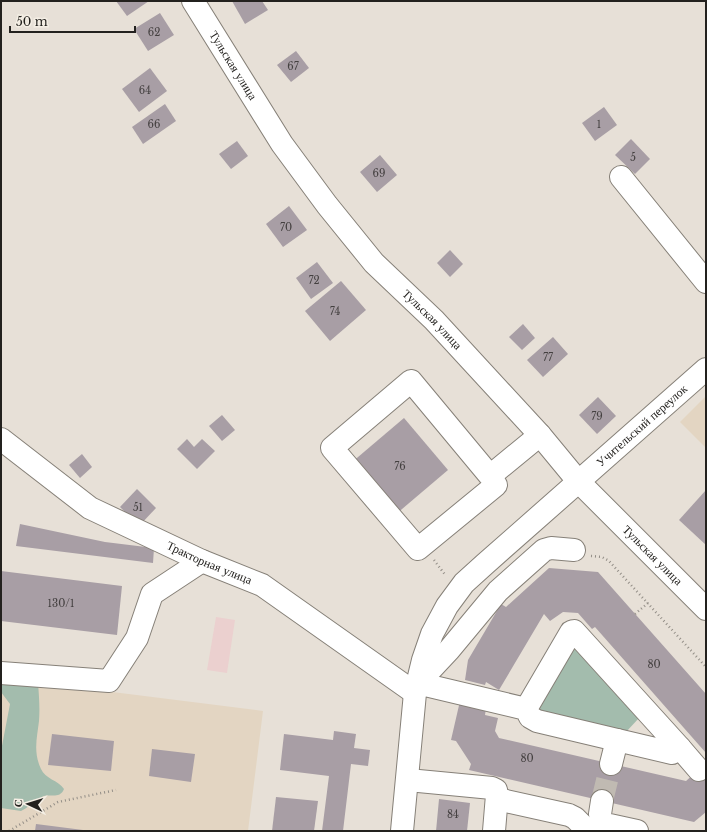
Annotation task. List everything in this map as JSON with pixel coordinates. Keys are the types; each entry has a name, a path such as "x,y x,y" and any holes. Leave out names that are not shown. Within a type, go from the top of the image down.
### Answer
{"street":[{"name":"Тульская улица","path":"193,1 282,144 332,211 374,263 434,320 540,435 578,482 706,609"},
{"path":"621,177 706,282"},
{"name":"Учительский переулок","path":"402,831 416,688 423,660 432,634 447,606 464,583 706,368"},
{"path":"411,381 490,476 496,485 418,549 332,448 411,381"},
{"path":"490,476 540,435"},
{"name":"Тракторная улица","path":"1,439 90,508 202,561 262,585 416,688"},
{"path":"416,688 498,591 544,550 551,548 574,550"},
{"path":"1,674 109,681 137,638 152,594 202,561"},
{"path":"526,709 571,632 574,632 699,770"},
{"path":"416,688 526,709"},
{"path":"526,709 530,717 537,721 672,753 680,748"},
{"path":"611,764 617,740"},
{"path":"408,780 492,788 496,790 497,800 494,831"},
{"path":"497,800 569,815 575,818 588,831"},
{"path":"602,801 600,814 601,820 605,824 637,831"}],"path":[{"path":"574,550 581,555 606,559 706,667"},
{"path":"431,556 443,570"},
{"path":"635,614 648,603"},
{"path":"9,831 58,802 116,790"}],"shaded area":[{"path":"706,396 706,448 680,422"},
{"path":"216,617 235,620 227,673 207,670"},
{"path":"1,678 263,711 248,831 1,831"}],"green space":[{"path":"571,645 639,718 626,732 541,711 538,708"},
{"path":"1,673 38,683 39,721 36,745 37,757 41,769 45,775 58,783 64,789 58,795 44,796 21,811 1,808 1,751 10,704 1,692"}],"building":[{"path":"116,1 149,1 127,16"},
{"path":"232,1 262,1 268,10 245,24"},
{"path":"160,13 174,35 148,51 134,29"},
{"path":"296,51 309,68 291,82 277,65"},
{"path":"150,68 167,91 139,112 122,89"},
{"path":"165,104 176,121 143,144 132,127"},
{"path":"604,107 617,125 595,141 582,123"},
{"path":"631,139 650,159 635,174 615,155"},
{"path":"237,141 248,156 231,169 219,154"},
{"path":"380,155 397,175 377,192 360,172"},
{"path":"289,206 307,230 283,247 266,224"},
{"path":"450,250 463,264 450,277 437,263"},
{"path":"317,262 333,283 311,299 296,278"},
{"path":"341,281 366,310 330,341 305,311"},
{"path":"523,324 535,338 522,350 509,337"},
{"path":"553,337 568,354 543,377 527,360"},
{"path":"598,397 616,416 597,434 579,415"},
{"path":"222,415 235,430 222,441 209,426"},
{"path":"404,418 448,470 395,515 351,463"},
{"path":"187,439 194,447 202,439 215,451 197,469 177,449"},
{"path":"82,454 92,467 80,478 69,465"},
{"path":"137,489 156,508 139,526 120,507"},
{"path":"706,490 706,545 679,520"},
{"path":"20,524 105,542 154,548 153,563 16,546"},
{"path":"549,568 598,572 706,694 706,753 595,627 592,629 578,613 563,612 550,621 544,614 499,690 486,682 485,685 465,680 468,660 501,604 506,607"},
{"path":"1,571 122,586 117,635 1,621"},
{"path":"460,701 486,708 485,715 498,718 495,731 499,738 686,781 706,763 706,812 694,822 469,770 471,764 456,741 451,740"},
{"path":"334,731 356,734 354,748 370,750 368,766 351,764 343,831 322,831 329,776 280,770 284,734 333,740"},
{"path":"52,734 114,741 111,771 48,765"},
{"path":"152,749 195,754 191,782 149,776"},
{"path":"276,797 318,801 314,831 272,831"},
{"path":"439,799 470,803 467,831 436,831"},
{"path":"36,824 83,830 83,831 35,831"}],"tunnel":[{"path":"602,801 611,764"}]}
